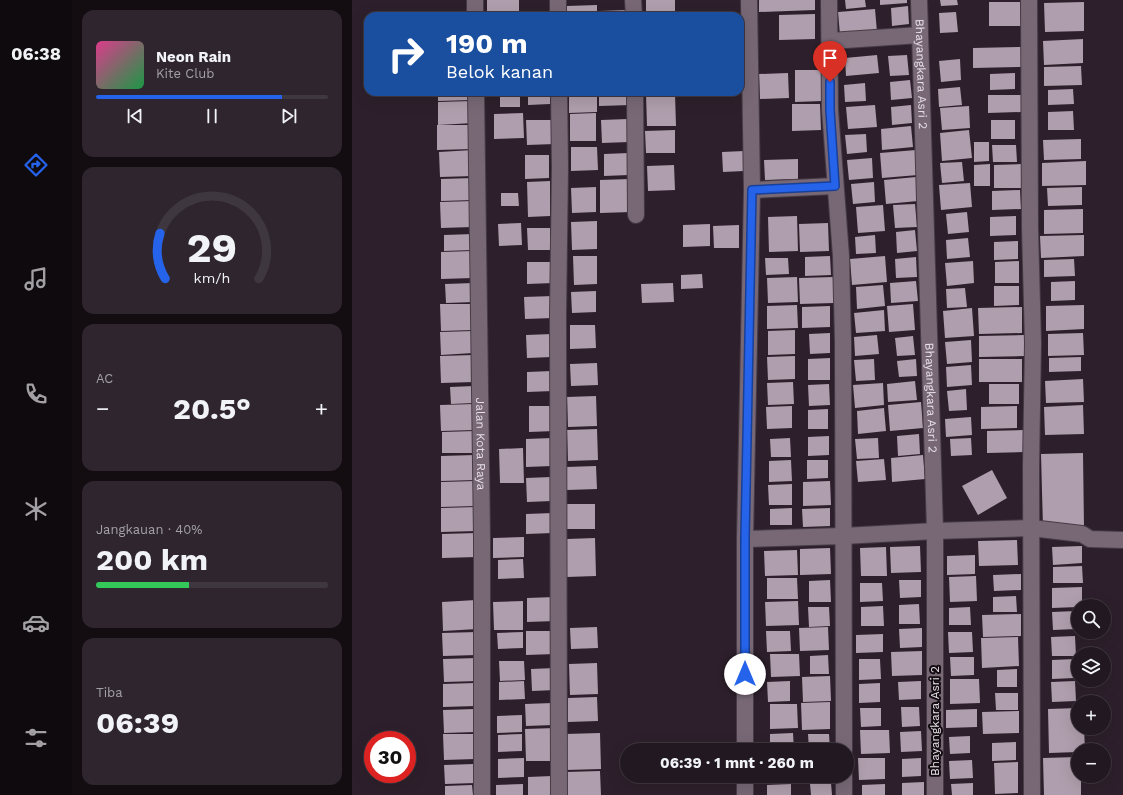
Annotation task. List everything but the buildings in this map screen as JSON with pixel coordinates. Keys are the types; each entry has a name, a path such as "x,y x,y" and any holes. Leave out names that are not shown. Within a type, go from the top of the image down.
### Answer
{"street":[{"path":"475,0 475,12"},
{"path":"558,0 558,12"},
{"path":"634,0 634,12"},
{"path":"745,743 745,538 752,190 748,0"},
{"path":"829,0 830,110 841,256 843,327 844,743"},
{"name":"Bhayangkara Asri 2","path":"920,0 935,531 935,795"},
{"path":"1029,0 1032,343 1032,795"},
{"path":"830,41 920,35"},
{"name":"Jalan Kota Raya","path":"476,96 482,538 482,795"},
{"path":"559,96 560,167 558,322 560,795"},
{"path":"636,96 636,215"},
{"path":"752,190 835,186"},
{"path":"745,538 843,536 1031,528 1082,534 1090,540 1123,540"},
{"path":"745,783 745,795"},
{"path":"844,783 844,795"}],"route":[{"path":"745,674 745,538 752,190 835,186 830,110 830,82"}]}
